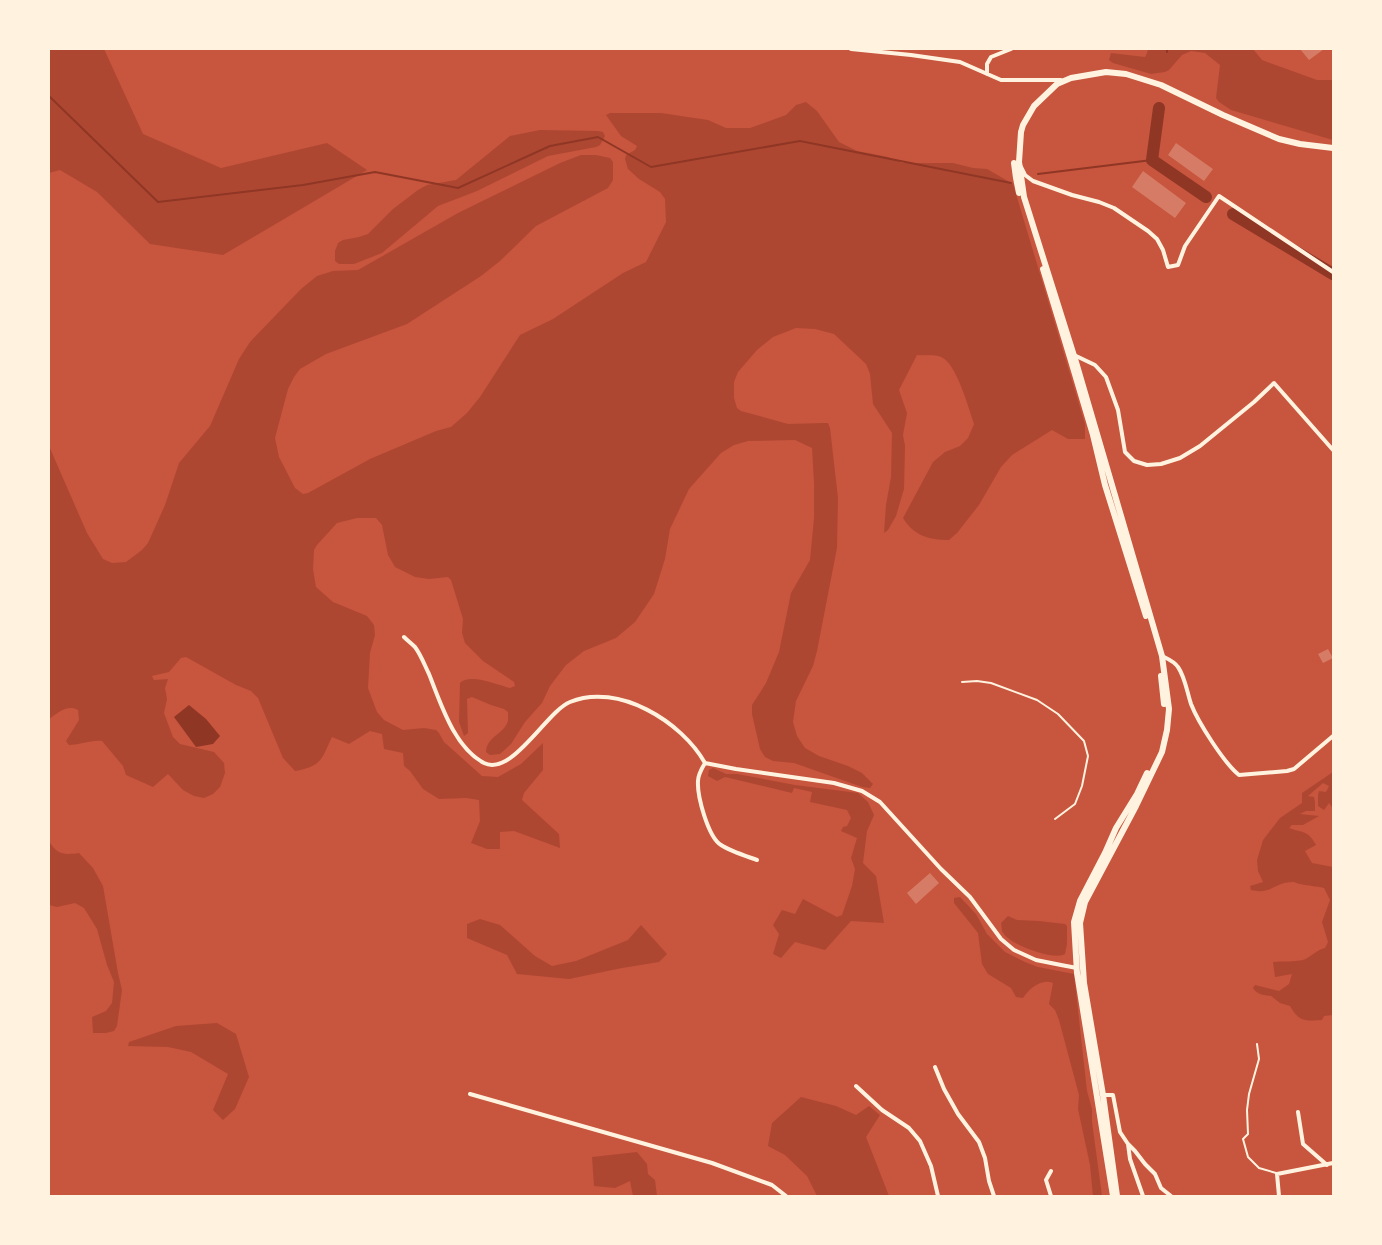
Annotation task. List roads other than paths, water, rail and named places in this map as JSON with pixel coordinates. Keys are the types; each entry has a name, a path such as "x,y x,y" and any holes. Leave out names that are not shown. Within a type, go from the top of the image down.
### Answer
{"highway":[{"path":"1118,1196 1084,983 1080,923 1085,902 1136,806 1162,752 1167,730 1168,709 1160,659 1073,358 1024,197 1015,145 1020,124 1036,99 1061,80 1106,71 1126,73 1160,83 1230,117 1281,138 1333,147"},
{"path":"1113,1196 1077,971 1074,922 1080,901 1105,854 1116,828 1137,794 1160,747 1165,711 1160,659 1105,485 1073,358 1067,351 1016,178 1023,125 1034,106 1063,81 1106,72 1126,74 1161,85 1222,115 1279,139 1300,144 1333,147"}],"street":[{"path":"851,49 960,62 1001,80 1061,80"},
{"path":"987,74 987,64 991,56 1011,49"},
{"path":"1017,164 1025,175 1033,181 1114,208 1148,231 1157,239 1163,250 1168,268 1178,266 1185,246 1219,196 1333,272"},
{"path":"1073,358 1095,366 1106,377 1118,410 1125,452 1134,462 1147,465 1161,464 1180,458 1200,446 1254,402 1274,383 1333,450"},
{"path":"404,637 415,648 425,666 444,713 458,739 486,764 497,764 510,758 528,743 553,713 569,702 591,696 614,698 638,705 662,718 699,752 705,763"},
{"path":"1160,659 1170,660 1178,667 1200,721 1231,769 1239,775 1294,769 1333,736"},
{"path":"705,763 698,778 698,791 708,826 713,836 720,844 757,860"},
{"path":"705,763 834,782 862,791 880,802 970,897 1001,939 1014,950 1036,960 1077,971"},
{"path":"935,1067 944,1089 958,1114 979,1142 994,1196"},
{"path":"856,1086 882,1110 909,1128 920,1141 931,1166 938,1196"},
{"path":"470,1094 712,1163 772,1186 786,1196"},
{"path":"1103,1095 1114,1095 1120,1132 1154,1174 1160,1188 1171,1196"},
{"path":"1298,1112 1303,1144 1327,1165"},
{"path":"1128,1144 1130,1159 1143,1196"},
{"path":"1278,1196 1277,1174 1333,1163"},
{"path":"1051,1171 1046,1180 1051,1196"}],"lane":[{"path":"962,682 977,681 991,683 1037,700 1058,714 1084,742 1088,756 1082,786 1075,804 1056,820"},
{"path":"1257,1044 1259,1059 1249,1094 1247,1110 1248,1134 1243,1139 1248,1157 1259,1168 1277,1174"}],"waterway":[{"path":"49,96 158,202 303,185 375,172 458,188 550,146 598,137 651,167 800,141 1011,183"},
{"path":"1159,108 1152,160 1206,197"},
{"path":"1038,174 1152,160"},
{"path":"1233,214 1333,274"}]}
